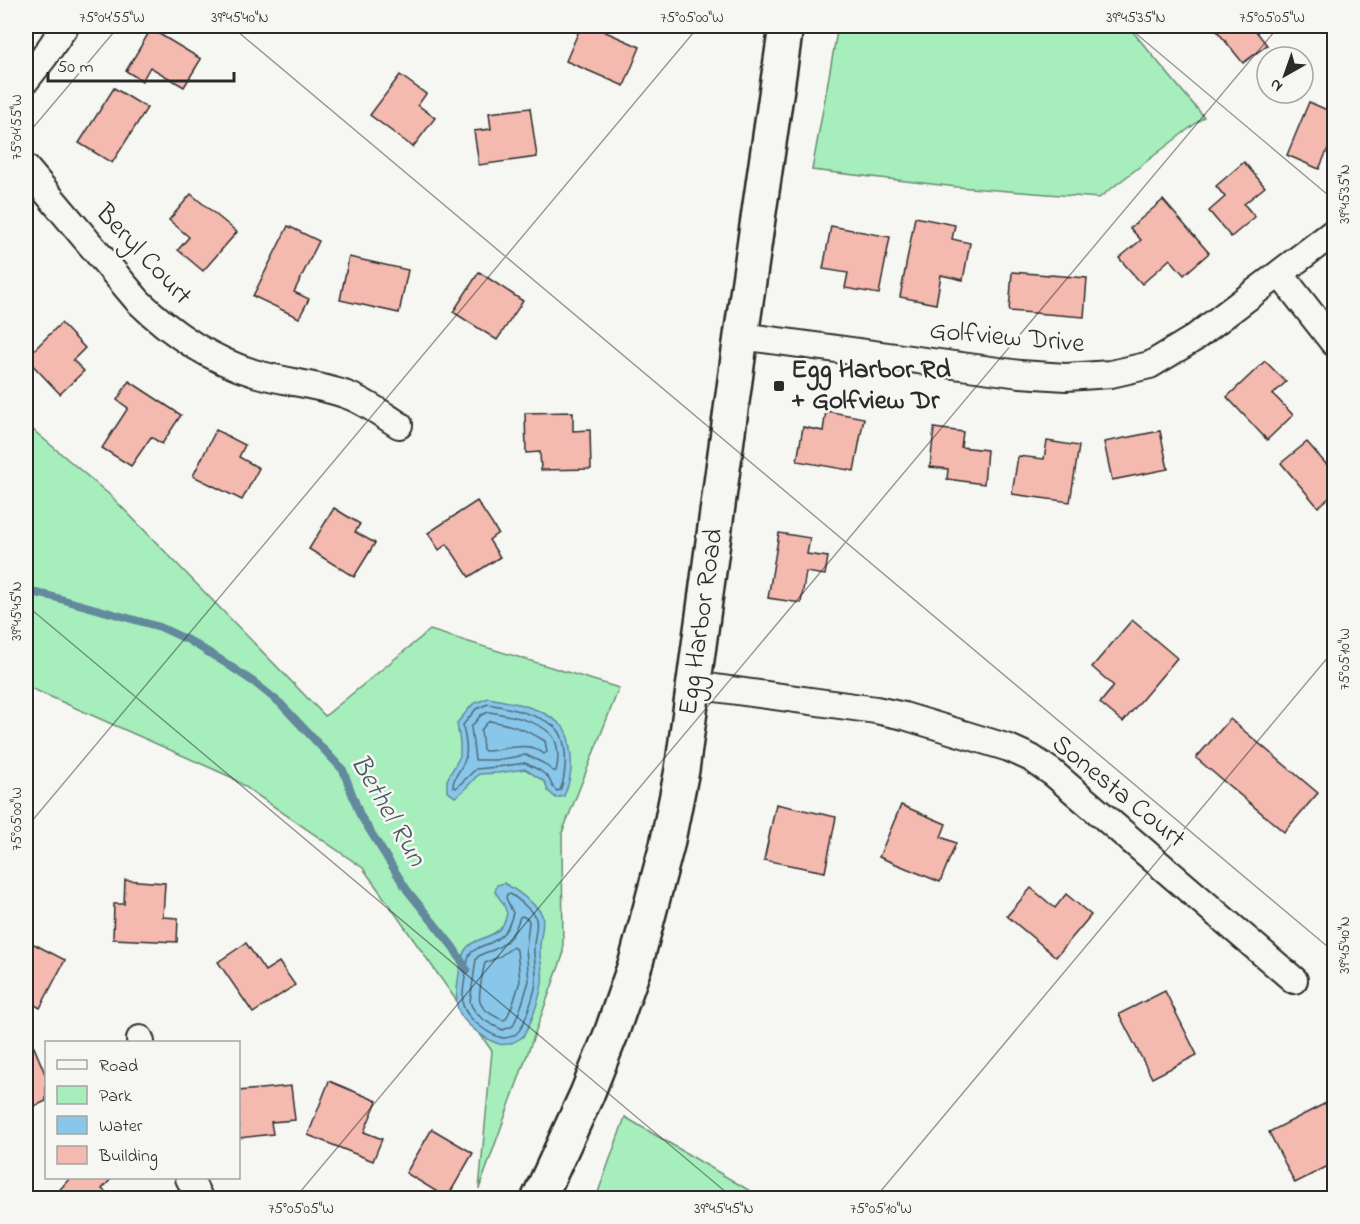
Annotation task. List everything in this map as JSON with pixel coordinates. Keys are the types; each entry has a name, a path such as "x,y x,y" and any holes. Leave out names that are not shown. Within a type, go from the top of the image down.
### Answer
{"main road":[{"name":"Egg Harbor Road","path":"539,1198 587,1094 611,1034 636,962 667,845 682,770 786,26"}],"street":[{"path":"26,80 65,26"},
{"name":"Beryl Court","path":"26,168 138,301 186,341 221,360 253,373 348,395 399,425"},
{"name":"Golfview Drive","path":"741,336 1020,374 1066,377 1112,374 1150,365 1193,339 1335,232"},
{"path":"1280,274 1335,343"},
{"name":"Sonesta Court","path":"693,685 876,710 904,716 1009,748 1031,758 1053,773 1294,980"},
{"path":"190,1179 199,1198"}],"green space":[{"path":"838,26 1128,26 1204,117 1099,198 957,187 812,170"},
{"path":"26,424 111,496 325,716 430,630 619,688 562,833 563,955 479,1189 492,1051 363,868 231,777 26,686"},
{"path":"625,1117 762,1198 596,1198"}],"water":[{"path":"488,698 536,710 554,719 563,727 569,740 571,762 564,796 556,798 548,791 545,782 525,769 479,774 455,797 447,791 447,780 460,756 457,723 473,704"},
{"path":"504,883 540,911 543,922 540,943 542,978 537,1004 531,1021 521,1038 507,1044 493,1042 473,1029 462,1017 457,1005 459,972 466,949 498,931 505,922 507,913 495,892 497,885"}],"building":[{"path":"581,26 592,26 640,47 624,86 566,61"},
{"path":"1213,26 1252,26 1267,45 1255,45 1255,54 1243,63"},
{"path":"151,29 201,59 184,87 150,67 142,81 126,71"},
{"path":"400,75 426,94 418,105 435,118 413,147 370,115"},
{"path":"114,88 147,108 112,163 79,143"},
{"path":"1308,105 1315,105 1334,113 1334,146 1330,144 1319,169 1287,155"},
{"path":"530,108 537,157 479,165 474,131 491,129 489,113"},
{"path":"1244,162 1265,187 1244,204 1255,217 1231,237 1209,211 1225,197 1216,186"},
{"path":"191,194 237,232 203,271 178,250 189,237 169,220"},
{"path":"1163,200 1209,253 1184,275 1170,259 1142,284 1119,258 1141,240 1130,228"},
{"path":"915,217 955,225 952,239 970,243 963,280 941,275 936,304 900,297"},
{"path":"288,226 319,241 294,292 309,299 299,318 253,296"},
{"path":"831,226 890,237 879,294 845,288 848,273 823,269"},
{"path":"349,257 408,270 399,313 340,300"},
{"path":"479,272 523,301 497,340 453,312"},
{"path":"1012,272 1087,278 1084,317 1009,311"},
{"path":"61,323 85,348 73,360 84,371 60,394 26,358"},
{"path":"1265,361 1286,382 1273,394 1293,415 1267,440 1227,397"},
{"path":"129,381 181,415 162,444 151,437 131,466 102,448 128,408 117,400"},
{"path":"826,411 864,418 854,471 797,461 803,427 823,431"},
{"path":"573,412 573,431 590,430 591,469 541,470 540,452 526,453 525,413"},
{"path":"934,428 963,432 961,447 987,450 984,484 947,479 948,469 930,467"},
{"path":"216,430 245,445 239,457 259,468 242,500 193,476"},
{"path":"1160,431 1168,469 1112,480 1104,442"},
{"path":"1047,441 1079,446 1070,502 1012,494 1018,456 1044,459"},
{"path":"1307,442 1326,464 1334,457 1334,494 1318,507 1281,463"},
{"path":"477,501 498,533 489,540 500,557 469,577 447,544 439,550 428,533"},
{"path":"334,508 360,524 355,532 375,543 354,577 309,549"},
{"path":"779,533 810,538 807,554 828,557 825,575 806,572 801,603 768,598"},
{"path":"1132,620 1177,658 1123,722 1100,703 1114,686 1092,667"},
{"path":"1230,719 1318,793 1284,832 1196,758"},
{"path":"776,804 836,817 825,872 764,860"},
{"path":"901,805 946,824 941,837 956,843 940,882 879,857"},
{"path":"125,880 165,883 163,917 178,918 177,942 113,939 114,904 124,904"},
{"path":"1031,888 1055,908 1066,894 1091,915 1056,957 1007,916"},
{"path":"30,942 65,960 40,1008 26,1000 26,951"},
{"path":"246,943 265,971 279,962 295,985 253,1013 218,962"},
{"path":"1165,991 1197,1055 1152,1078 1119,1014"},
{"path":"34,1047 45,1074 45,1101 26,1110 26,1051"},
{"path":"329,1081 377,1101 364,1132 382,1139 373,1161 308,1135"},
{"path":"291,1086 295,1120 271,1122 273,1134 240,1138 240,1091"},
{"path":"1334,1099 1334,1163 1295,1183 1269,1132"},
{"path":"432,1129 473,1153 447,1198 406,1173"},
{"path":"69,1179 111,1179 102,1189 113,1198 60,1198 55,1195"}],"waterway":[{"name":"Bethel Run","path":"26,591 160,627 190,641 224,662 280,703 343,770 360,815 407,890 453,947 467,970"}],"place":[{"name":"Egg Harbor Rd + Golfview Dr","path":"779,386"}]}
